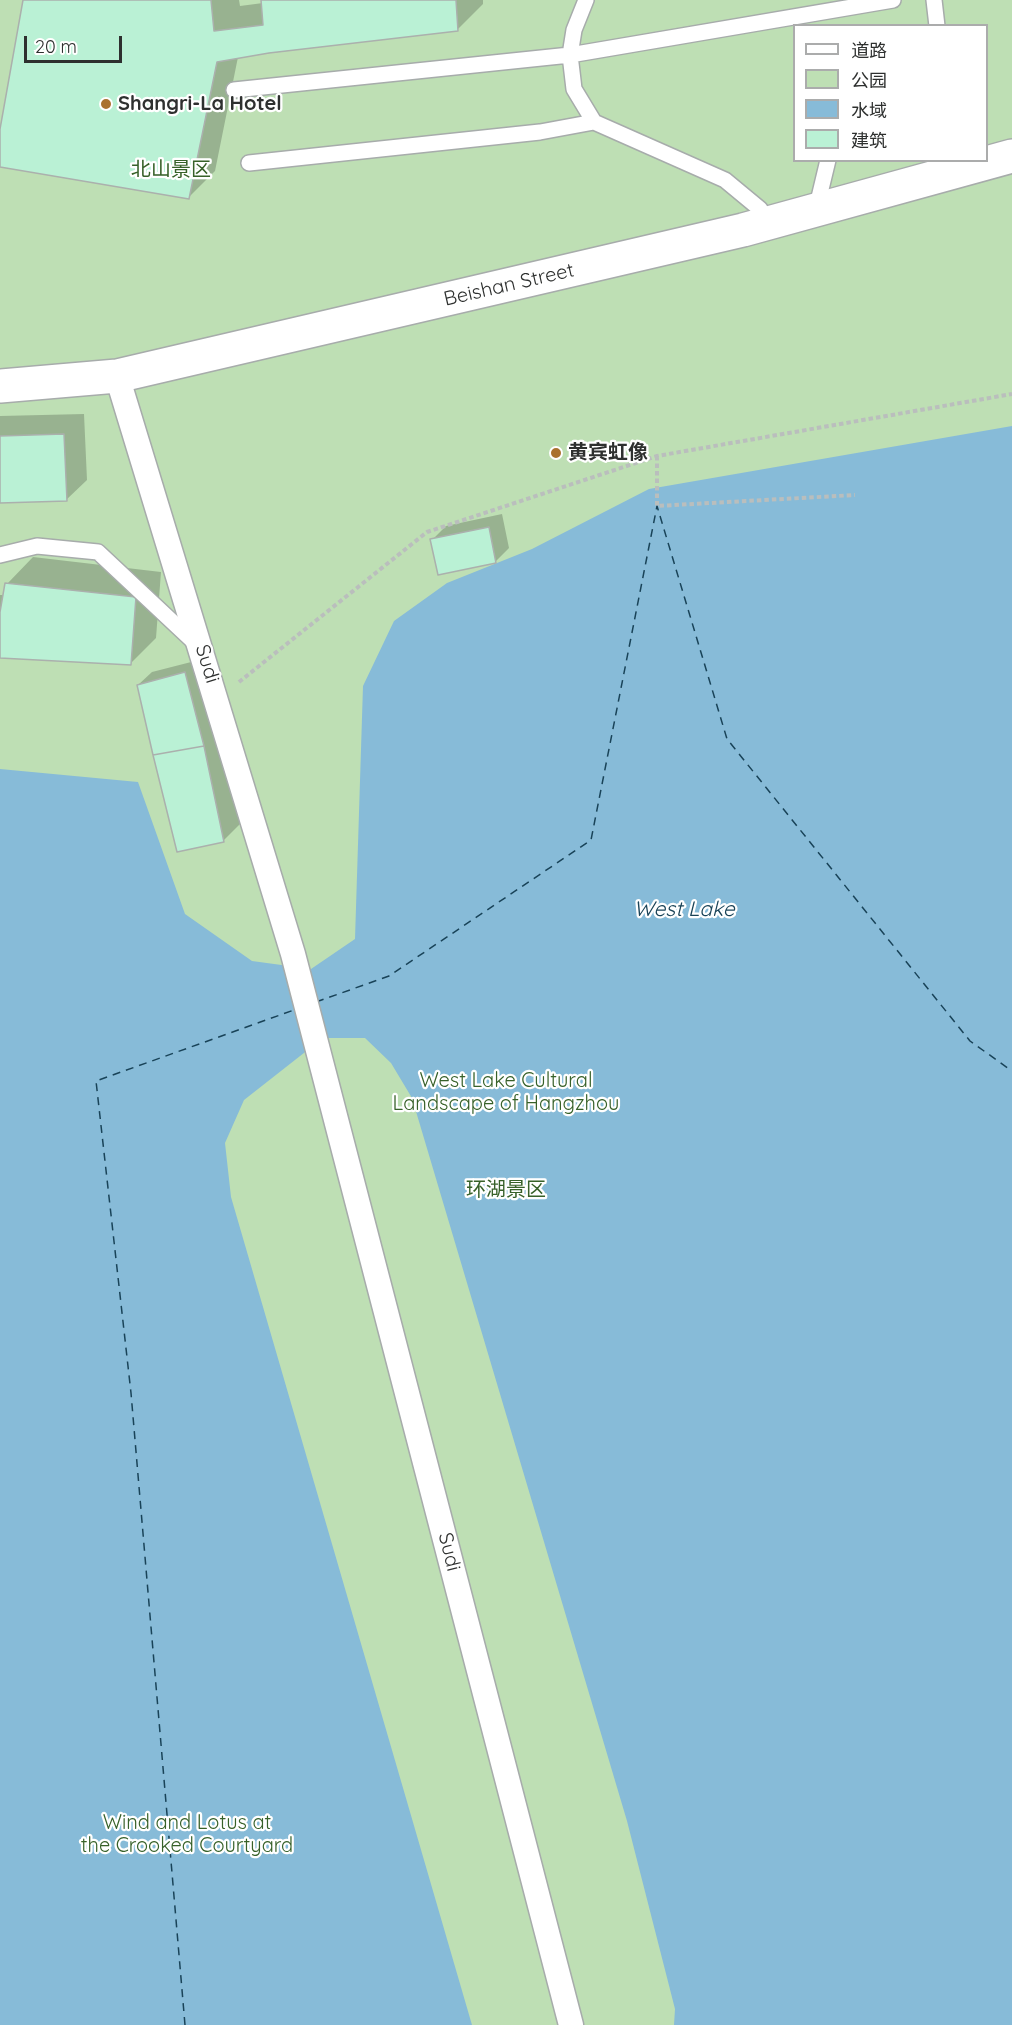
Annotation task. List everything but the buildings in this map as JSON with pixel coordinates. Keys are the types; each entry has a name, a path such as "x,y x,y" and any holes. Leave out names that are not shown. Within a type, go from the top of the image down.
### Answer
{"main road":[{"name":"Beishan Street","path":"0,386 117,375 768,224 1012,156"}],"street":[{"name":"Sudi","path":"117,375 218,699 293,954 571,2025"}],"lane":[{"path":"586,0 574,30 570,55 574,89 594,122"},
{"path":"234,90 570,55 893,0"},
{"path":"934,0 937,24"},
{"path":"249,163 540,132 594,122 725,180 760,209 768,224"},
{"path":"816,210 828,162"},
{"path":"0,555 37,546 98,552 202,649"}],"path":[{"path":"218,699 427,532 657,456 1012,394"},
{"path":"657,456 657,506 855,495"}],"green space":[{"name":"环湖景区","path":"0,0 1012,0 1012,2025 0,2025"}],"water":[{"name":"West Lake","path":"1012,426 1012,2025 674,2025 675,2009 627,1821 412,1098 391,1063 365,1038 323,1038 244,1100 225,1143 231,1197 472,2025 0,2025 0,769 138,782 185,914 252,961 311,969 355,939 363,686 394,621 447,583 532,549 649,489"}],"ferry route":[{"path":"316,1002 389,976 591,840 657,506 727,739 970,1041 1012,1071"},
{"path":"185,2025 131,1393 96,1081 294,1010"}],"place":[{"name":"Shangri-La Hotel","path":"106,104"},
{"name":"黄宾虹像","path":"556,453"}],"park label":[{"name":"北山景区","path":"171,170"},
{"name":"West Lake Cultural Landscape of Hangzhou","path":"506,1092"},
{"name":"Wind and Lotus at the Crooked Courtyard","path":"187,1834"}]}
